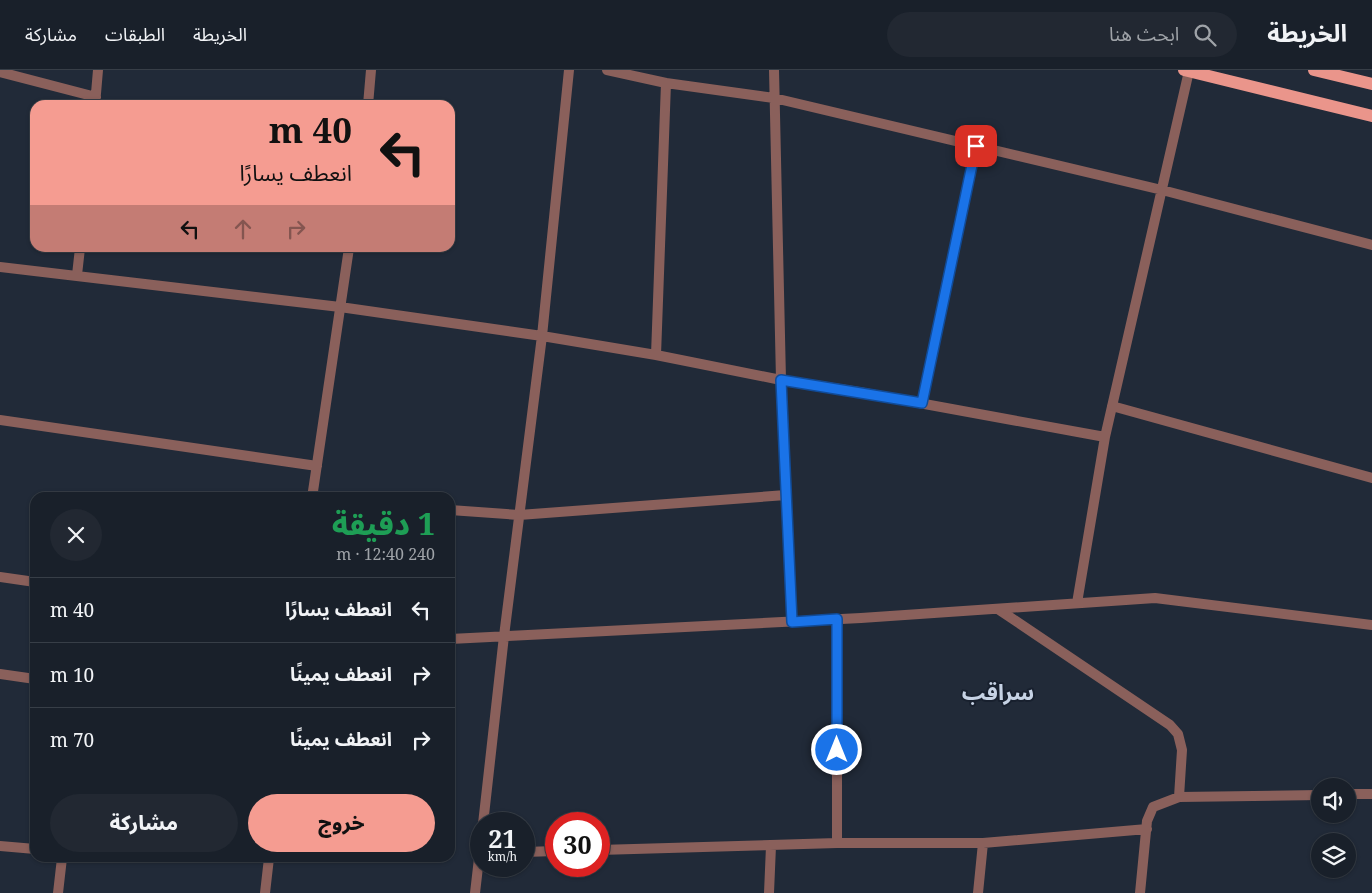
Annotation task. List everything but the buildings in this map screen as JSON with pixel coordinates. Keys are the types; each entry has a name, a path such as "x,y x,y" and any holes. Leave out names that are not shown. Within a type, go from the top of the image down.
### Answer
{"main road":[{"path":"1314,70 1372,84"},
{"path":"1186,71 1372,116"}],"street":[{"path":"95,100 98,70"},
{"path":"368,100 371,70"},
{"path":"484,812 504,636 542,336 569,70"},
{"path":"607,70 666,83 774,98 1162,190 1372,245"},
{"path":"774,70 781,380 792,622"},
{"path":"1077,603 1105,437 1162,190 1186,71"},
{"path":"0,72 92,100"},
{"path":"656,355 666,83"},
{"path":"922,403 976,146"},
{"path":"77,275 80,252"},
{"path":"313,492 348,252"},
{"path":"0,267 340,307 542,336 1105,437"},
{"path":"1112,406 1372,478"},
{"path":"0,420 316,466"},
{"path":"455,510 519,515 786,495"},
{"path":"0,577 30,581"},
{"path":"455,639 792,622 1155,598 1372,626"},
{"path":"998,609 1170,725 1178,734 1182,750 1179,797"},
{"path":"837,619 837,843"},
{"path":"0,674 30,678"},
{"path":"1356,794 1372,794"},
{"path":"1140,893 1147,821 1154,807 1179,797 1311,795"},
{"path":"610,850 837,843 983,843 1147,829"},
{"path":"978,893 983,843"},
{"path":"0,846 30,849"},
{"path":"769,893 770,846"},
{"path":"58,893 62,862"},
{"path":"265,893 269,862"},
{"path":"475,893 477,877"}],"district":[{"name":"سراقب","path":"998,692"}],"route":[{"path":"837,750 837,619 792,622 781,380 922,403 976,146"}]}
